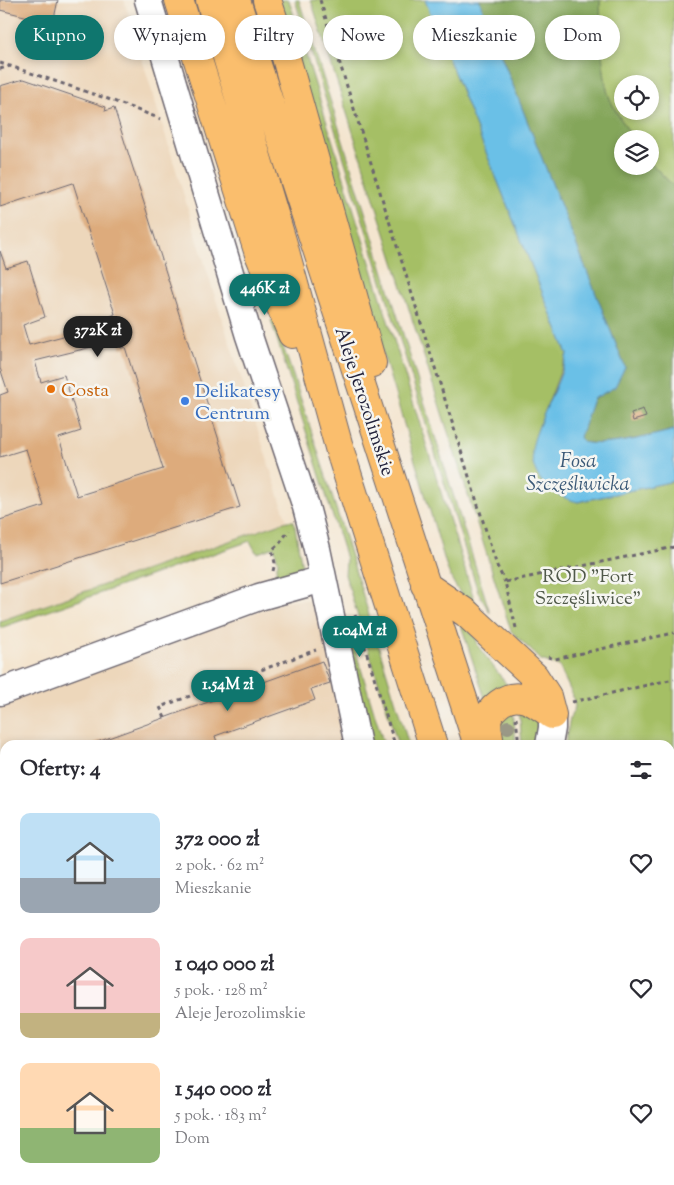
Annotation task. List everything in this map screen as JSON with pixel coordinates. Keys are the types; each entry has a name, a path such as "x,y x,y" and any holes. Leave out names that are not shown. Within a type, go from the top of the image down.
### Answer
{"main road":[{"path":"180,0 259,254 340,452"},
{"path":"267,0 315,158 394,440 393,484"},
{"name":"Aleje Jerozolimskie","path":"224,4 283,244 340,452 432,740"},
{"name":"Aleje Jerozolimskie","path":"224,4 393,484 476,740"},
{"path":"425,585 466,613 534,676 547,696 562,709"},
{"path":"416,690 421,740"},
{"path":"489,740 487,719 493,708 502,701 513,697 523,698 562,709"}],"street":[{"path":"148,0 249,336 306,507 317,548 357,740"},
{"path":"0,692 259,597 322,579"},
{"path":"550,740 552,728 562,709"}],"path":[{"path":"320,0 494,557 505,582 517,630"},
{"path":"0,63 167,121"},
{"path":"0,69 10,66"},
{"path":"272,577 275,564 272,550 287,535 291,526"},
{"path":"505,582 674,547"},
{"path":"544,656 555,659 674,633"},
{"path":"165,718 160,707 336,643"},
{"path":"562,709 674,679"}],"shaded area":[{"path":"0,0 124,0 129,15 114,15 114,60 142,60 211,284 287,521 0,621"},
{"path":"306,600 314,605 320,615 350,740 0,740 0,705 287,601"}],"green space":[{"path":"280,0 289,0 294,15 284,15"},
{"path":"295,0 299,0 304,15 300,15"},
{"name":"ROD \"Fort Szczęśliwice\"","path":"311,0 425,0 431,15 413,15 413,60 449,60 567,354 536,435 532,452 534,467 578,502 674,481 674,740 566,740 570,718 575,707 572,694 559,666 541,660 511,631 330,60 403,60 403,15 323,15 323,38"},
{"path":"479,0 600,0 601,15 545,15 545,60 602,60 607,90 614,107 614,120 622,120 628,130 614,130 614,175 659,175 659,171 674,187 674,430 604,444 583,442 579,437 593,399 614,387 625,367 503,60 535,60 535,15 485,15"},
{"path":"600,0 674,0 674,187 659,171 659,130 628,130 622,120 659,120 659,75 614,75 614,107 607,90 603,60 620,60 620,15 601,15"},
{"path":"313,45 490,613 478,592 313,58"},
{"path":"295,60 308,60 474,599 483,616 462,595 447,568"},
{"path":"271,320 274,320 310,426 407,740 396,740 345,575 346,560"},
{"path":"287,521 294,521 302,567 289,576 274,579 278,562 274,547 258,553 250,541 0,628 0,621"},
{"path":"460,622 476,638 478,646 507,685 486,702"},
{"path":"352,639 382,740 369,740 346,641"},
{"path":"519,707 538,717 540,725 538,740 522,740"},
{"path":"513,708 516,740 498,740 496,723"}],"water":[{"name":"Fosa Szczęśliwicka","path":"425,0 479,0 485,15 431,15"},
{"name":"Fosa Szczęśliwicka","path":"449,60 503,60 625,367 615,387 593,399 580,437 583,442 604,444 674,430 674,481 578,502 560,496 540,479 533,462 533,442 567,354"}],"building":[{"path":"0,0 58,0 55,15 20,15 0,10"},
{"path":"24,79 106,107 105,111 114,108 240,507 0,583 0,520 44,506 26,449 0,457 0,395 8,392 0,368 0,251 6,268 28,261 45,317 23,325 29,345 101,326 103,329 115,325 111,316 115,314 73,183 0,207 0,86","holes":["118,338 121,348 125,347 163,469 77,496 59,438 81,431 64,375 41,382 35,361 108,343 107,341"]},
{"path":"643,409 646,417 633,421 631,413"},
{"path":"322,661 330,683 311,689 315,700 215,736 216,740 103,740"}],"place":[{"name":"Costa","path":"51,389"},
{"name":"Delikatesy Centrum","path":"185,401"}]}
